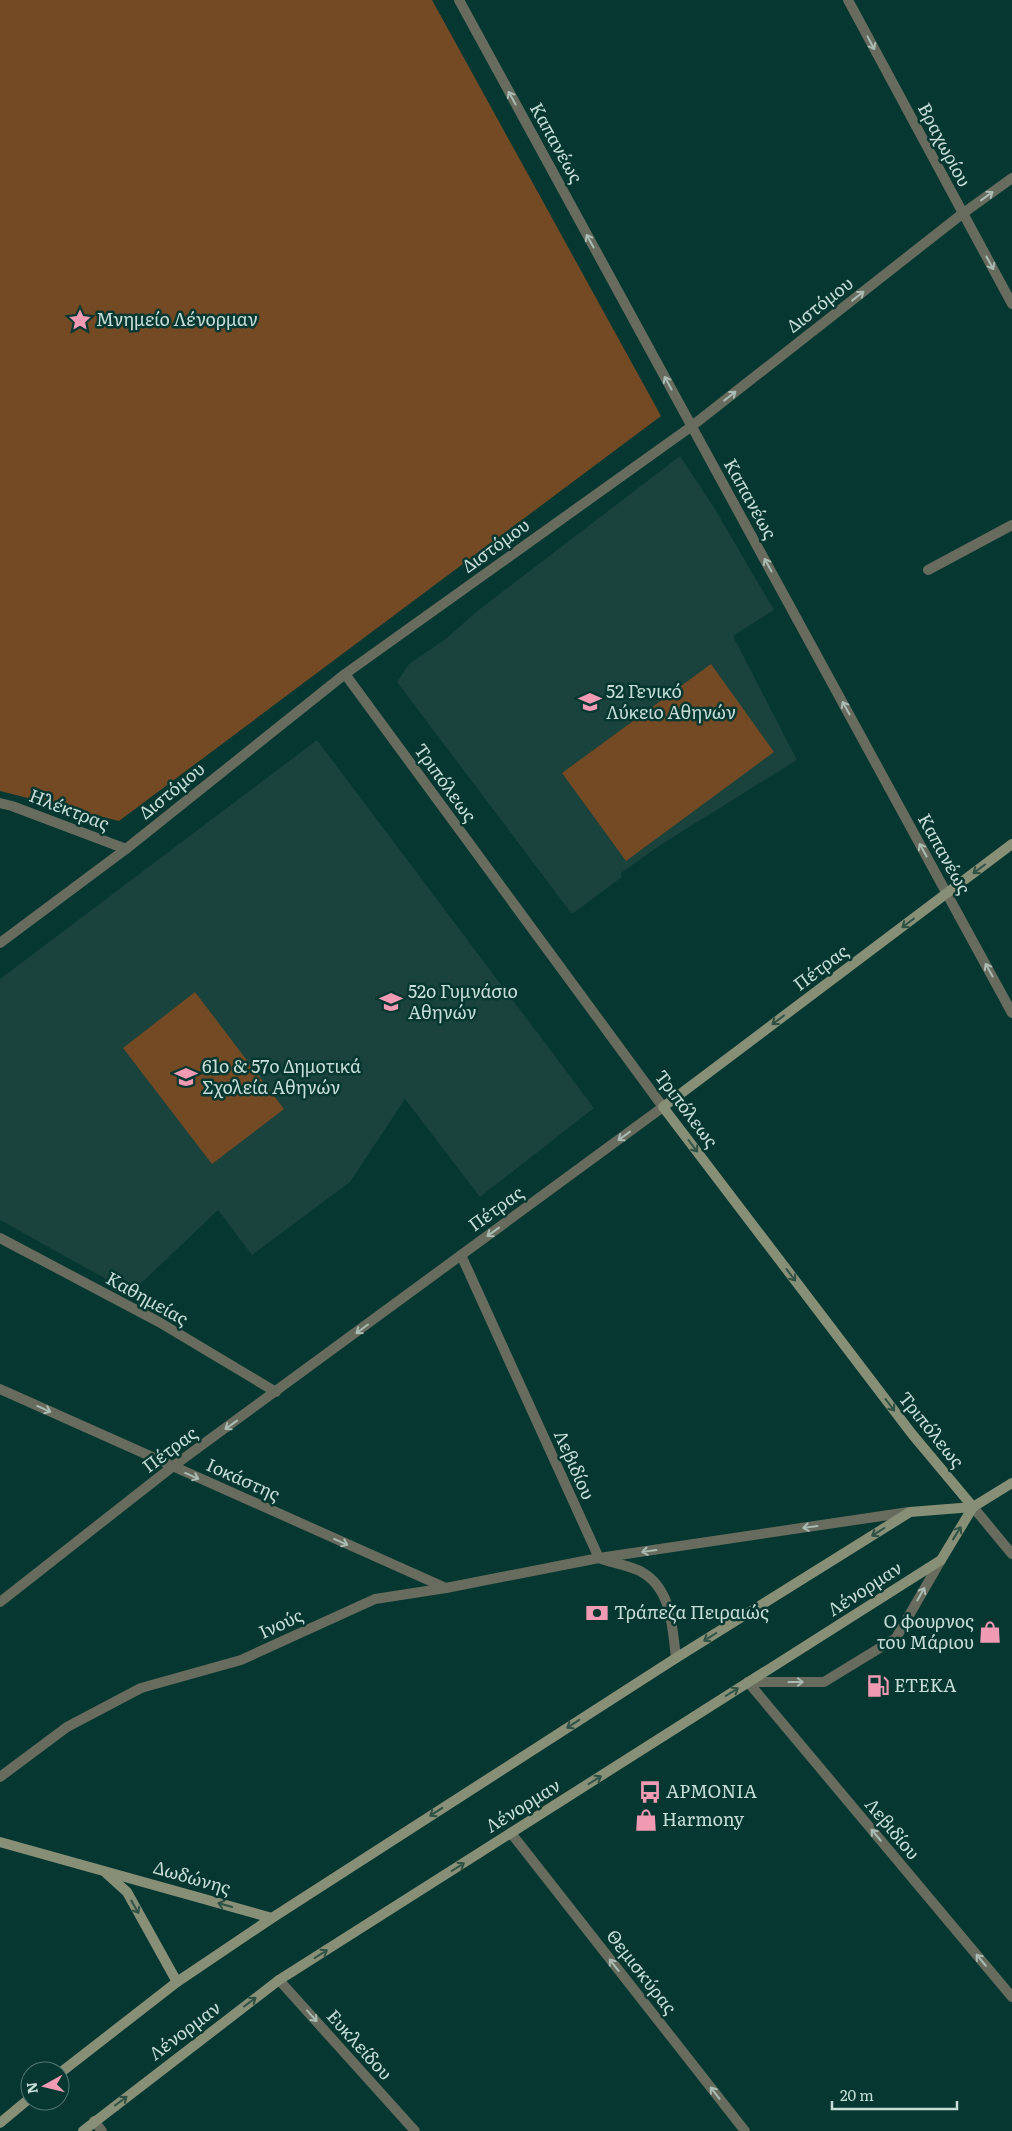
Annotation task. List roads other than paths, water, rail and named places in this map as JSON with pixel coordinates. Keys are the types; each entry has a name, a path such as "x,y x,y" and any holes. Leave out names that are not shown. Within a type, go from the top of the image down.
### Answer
{"main road":[{"name":"Πέτρας","path":"663,1107 1012,844"},
{"name":"Τριπόλεως","path":"663,1107 912,1434 973,1507"},
{"name":"Λένορμαν","path":"83,2131 279,1980 940,1560 973,1507 1012,1483"},
{"name":"Λένορμαν","path":"70,2065 177,1982 272,1918 676,1658 910,1512 973,1507"},
{"name":"Δωδώνης","path":"0,1842 272,1918"},
{"name":"Δωδώνης","path":"103,1870 127,1892 177,1982"},
{"path":"0,2123 20,2106"}],"street":[{"name":"Καπανέως","path":"459,0 1012,1013"},
{"name":"Βραχωρίου","path":"848,0 1012,304"},
{"name":"Διστόμου","path":"0,943 126,849 345,674 692,426 962,214 1012,178"},
{"path":"928,570 1012,525"},
{"name":"Τριπόλεως","path":"345,674 663,1107"},
{"name":"Ηλέκτρας","path":"0,803 126,849"},
{"name":"Πέτρας","path":"0,1602 172,1467 663,1107"},
{"name":"Καθημείας","path":"0,1238 159,1322 276,1392"},
{"name":"Λεβιδίου","path":"461,1255 599,1558"},
{"name":"Ιοκάστης","path":"0,1389 446,1588"},
{"name":"Τριπόλεως","path":"973,1507 1012,1554"},
{"name":"Λένορμαν","path":"599,1558 910,1512"},
{"path":"599,1558 640,1571 658,1583 669,1608 676,1658"},
{"name":"Ινούς","path":"0,1777 67,1727 141,1688 241,1660 375,1599 446,1588 599,1558"},
{"path":"748,1682 824,1682 896,1638 940,1560"},
{"name":"Λεβιδίου","path":"748,1682 1012,1997"},
{"name":"Θεμισκύρας","path":"511,1833 745,2131"},
{"name":"Ευκλείδου","path":"279,1980 415,2131"},
{"path":"94,2121 102,2131"}],"place":[{"name":"Μνημείο Λένορμαν","path":"80,320"},
{"name":"52 Γενικό Λύκειο Αθηνών","path":"590,702"},
{"name":"52ο Γυμνάσιο Αθηνών","path":"391,1002"},
{"name":"61ο & 57ο Δημοτικά Σχολεία Αθηνών","path":"186,1077"},
{"name":"Τράπεζα Πειραιώς","path":"597,1613"},
{"name":"Ο φουρνος του Μάριου","path":"990,1632"},
{"name":"ΕΤΕΚΑ","path":"878,1686"},
{"name":"ΑΡΜΟΝΙΑ","path":"650,1792"},
{"name":"Harmony","path":"646,1820"}]}
